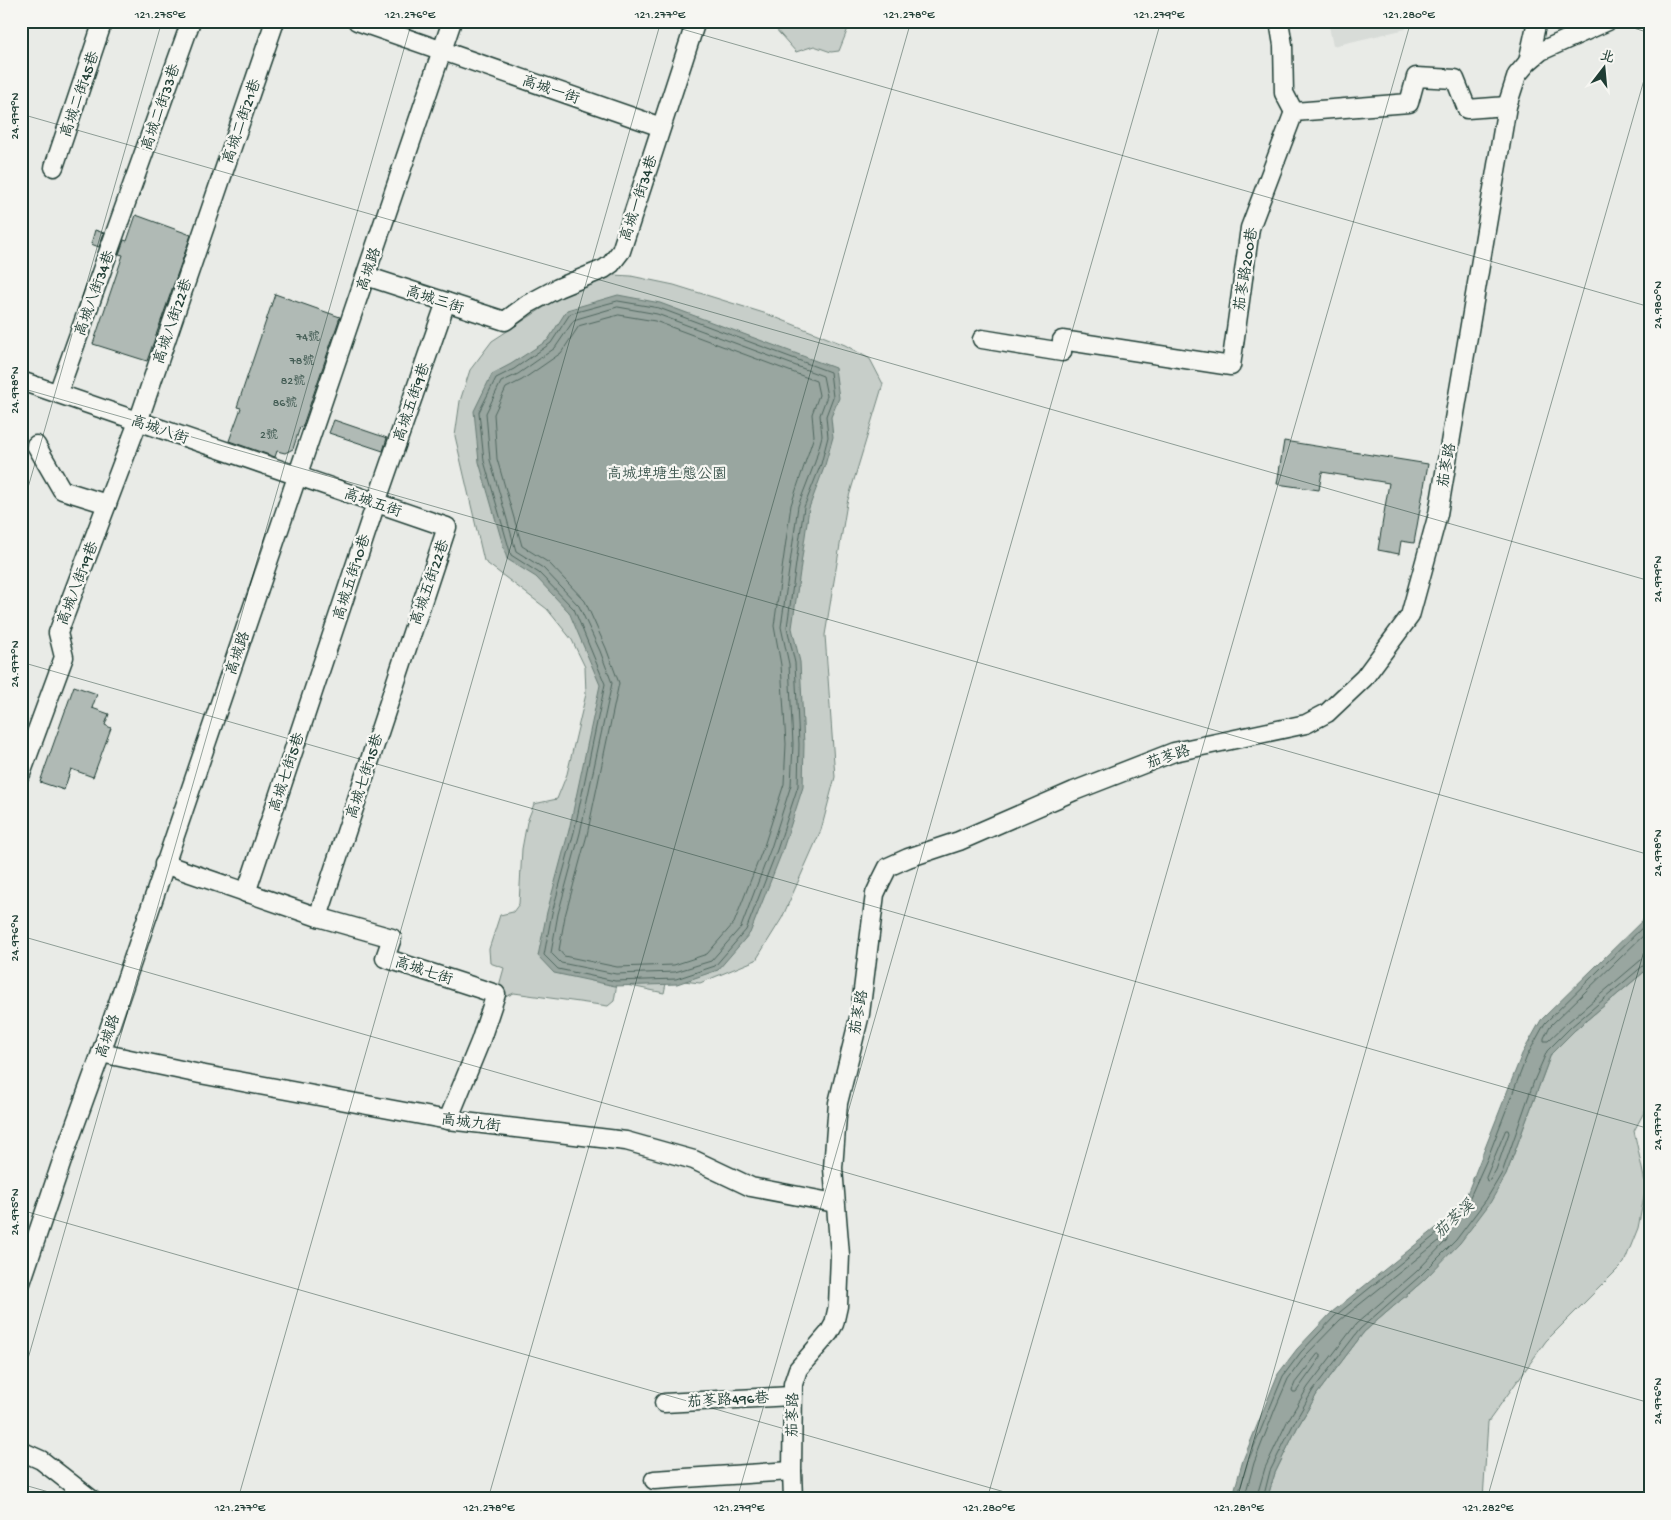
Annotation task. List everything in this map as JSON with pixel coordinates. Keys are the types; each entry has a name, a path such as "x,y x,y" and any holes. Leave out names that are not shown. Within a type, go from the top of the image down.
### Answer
{"street":[{"name":"高城二街45巷","path":"54,167 103,21"},
{"name":"高城二街33巷","path":"130,194 191,21"},
{"name":"高城二街21巷","path":"206,220 276,21"},
{"name":"高城一街","path":"356,21 661,127"},
{"name":"高城路","path":"21,1284 63,1158 102,1053 164,864 452,21"},
{"name":"高城一街34巷","path":"505,322 528,304 558,288 604,269 611,264 621,251 696,21"},
{"path":"1279,21 1283,45 1284,93 1294,112 1409,103 1416,77 1455,78 1467,109 1507,106"},
{"path":"1528,62 1537,21"},
{"name":"茄苳路","path":"793,1499 791,1396 798,1369 829,1333 834,1324 838,1306 840,1255 833,1168 838,1103 860,1014 875,894 888,867 908,858 959,841 1074,791 1174,752 1306,724 1327,713 1364,678 1410,616 1438,514 1507,106 1517,75 1528,62 1542,51 1608,21"},
{"name":"茄苳路200巷","path":"982,339 1062,352 1062,340 1231,366 1250,228 1294,112"},
{"name":"高城八街34巷","path":"58,393 130,194"},
{"name":"高城八街22巷","path":"138,422 206,220"},
{"name":"高城三街","path":"366,276 505,322"},
{"name":"高城五街9巷","path":"376,503 446,302"},
{"name":"高城八街","path":"21,380 298,476"},
{"name":"高城八街19巷","path":"21,774 64,657 58,633 138,422"},
{"path":"36,445 62,490 107,504"},
{"name":"高城五街","path":"298,476 447,527"},
{"name":"高城五街10巷","path":"327,652 376,503"},
{"name":"高城五街22巷","path":"410,636 447,527"},
{"name":"高城七街15巷","path":"318,916 410,636"},
{"name":"高城七街5巷","path":"246,893 327,652"},
{"name":"高城七街","path":"164,864 246,893 392,938 385,958 496,994 480,1042 448,1120"},
{"name":"高城九街","path":"102,1053 200,1074 448,1120 626,1141 694,1160 751,1187 835,1204"},
{"name":"茄苳路496巷","path":"664,1402 791,1396"},
{"path":"21,1451 41,1460 91,1499"},
{"path":"654,1480 792,1470"}],"shaded area":[{"path":"1328,21 1404,21 1406,29 1333,46"}],"green space":[{"path":"765,21 851,21 839,51 831,52 814,46 796,52 774,27"},
{"name":"高城埤塘生態公園","path":"613,275 631,276 674,285 767,314 845,345 870,359 883,384 847,503 825,635 835,777 821,830 782,918 756,960 700,983 667,979 664,993 617,983 614,1001 608,1006 514,993 503,998 499,986 504,968 490,963 489,949 500,915 513,912 519,904 522,849 527,822 534,804 557,799 567,774 586,694 585,667 572,640 547,609 484,561 455,436 460,401 470,370 492,341 569,291"},
{"path":"1650,967 1650,1101 1634,1131 1646,1187 1638,1228 1624,1263 1546,1341 1488,1422 1483,1499 1267,1499 1275,1473 1297,1428 1317,1394 1364,1332 1424,1280 1506,1175 1551,1054 1575,1030"}],"water":[{"name":"高城埤塘生態公園","path":"618,295 660,303 835,368 839,398 831,417 833,437 809,508 792,628 800,662 804,744 803,787 782,852 750,933 718,970 677,984 615,986 554,973 538,956 547,912 569,830 600,685 569,612 536,577 507,559 479,462 474,411 492,374 548,340 567,310"},
{"name":"茄苳溪","path":"1650,913 1650,967 1575,1030 1551,1054 1506,1175 1490,1203 1460,1243 1424,1280 1364,1332 1317,1394 1297,1428 1275,1473 1267,1499 1232,1499 1243,1460 1278,1374 1297,1349 1332,1312 1445,1221 1467,1194 1522,1054 1541,1020"}],"building":[{"path":"136,215 191,235 147,361 93,344 123,255 119,254 124,240 127,241"},
{"path":"95,230 104,233 99,247 91,244"},
{"path":"275,294 340,317 293,449 285,453 277,451 275,457 229,441 241,408 237,407"},
{"path":"334,420 387,438 383,451 329,433"},
{"path":"1284,441 1428,464 1414,543 1401,541 1399,554 1378,550 1389,483 1322,472 1319,490 1277,484"},
{"path":"74,686 97,694 92,708 109,714 105,725 111,728 93,777 71,769 64,790 40,782"}]}
